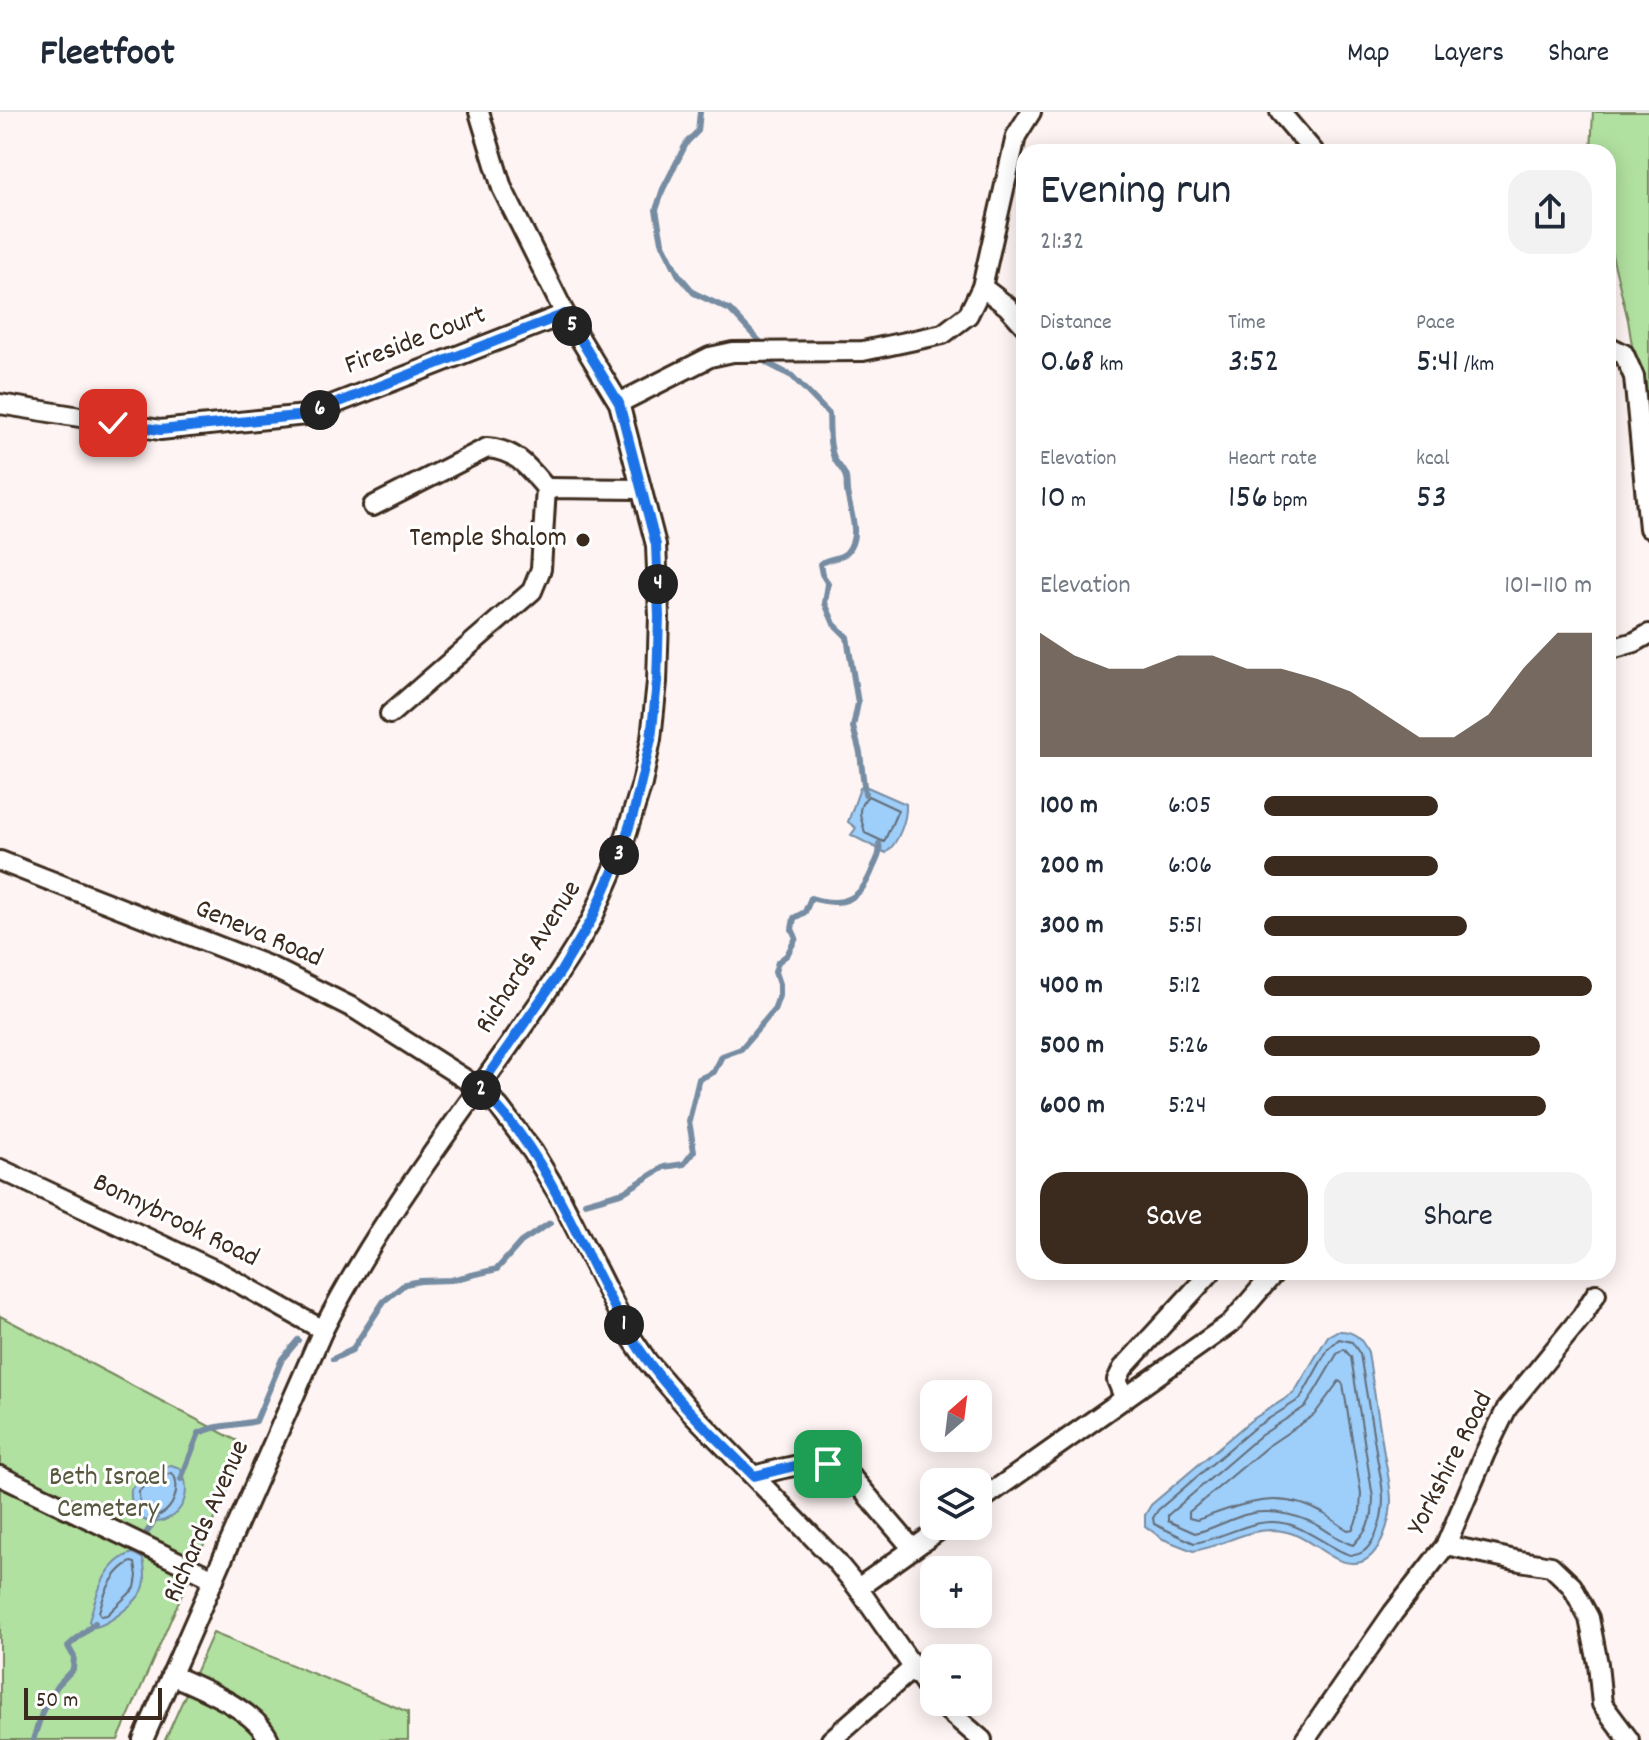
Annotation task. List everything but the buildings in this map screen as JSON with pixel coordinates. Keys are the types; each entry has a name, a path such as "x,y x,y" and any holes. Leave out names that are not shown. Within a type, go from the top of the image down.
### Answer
{"street":[{"name":"Richards Avenue","path":"143,1740 323,1330 362,1260 561,971 592,919 619,857 642,784 656,696 659,616 656,545 619,403 565,314 502,188 479,112"},
{"path":"619,403 710,357 733,352 863,351 943,334 968,315 982,287 1016,136 1031,112"},
{"path":"1280,112 1307,144"},
{"path":"982,287 1016,316"},
{"name":"Fireside Court","path":"0,404 160,430 306,415 565,314"},
{"path":"1616,350 1624,354 1634,377 1649,528"},
{"path":"373,506 487,448 515,455 546,488 641,489"},
{"path":"390,714 532,591 541,569 546,488"},
{"path":"1616,648 1649,634"},
{"name":"Geneva Road","path":"0,861 271,967 355,1009 479,1088 499,1107 533,1152 560,1197 629,1334 647,1361 693,1414 835,1560 920,1678"},
{"name":"Bonnybrook Road","path":"0,1169 221,1273 323,1330"},
{"path":"1124,1397 1117,1380 1123,1368 1204,1280"},
{"path":"992,1492 1231,1323 1268,1280"},
{"name":"Yorkshire Road","path":"1305,1740 1393,1613 1446,1545 1507,1408 1582,1316 1596,1294"},
{"path":"754,1476 811,1462 837,1467 848,1473 913,1549"},
{"path":"0,1476 214,1579"},
{"path":"858,1588 926,1540"},
{"path":"1446,1545 1551,1566 1572,1586 1589,1618 1602,1704 1629,1740"},
{"path":"831,1740 913,1668"},
{"path":"171,1675 205,1689 231,1705 255,1721 269,1740"},
{"path":"954,1716 982,1740"}],"green space":[{"path":"1593,112 1649,112 1649,453 1628,320 1616,271 1616,144 1591,144"},
{"name":"Beth Israel Cemetery","path":"0,1316 247,1446 118,1740 0,1740"},
{"path":"213,1633 408,1712 408,1740 165,1740"}],"water":[{"path":"865,786 906,804 901,831 886,853 851,835 856,828 848,822 860,788"},
{"path":"1337,1331 1356,1336 1368,1352 1391,1502 1388,1520 1376,1550 1361,1562 1344,1562 1295,1535 1263,1530 1193,1551 1163,1539 1145,1526 1145,1515 1151,1505 1250,1421 1294,1393 1328,1336"},
{"path":"171,1465 180,1468 186,1486 184,1502 176,1513 164,1520 152,1522 141,1518 133,1507 131,1489 141,1478"},
{"path":"133,1553 143,1559 145,1580 142,1591 120,1614 92,1627 89,1621 108,1571 123,1557"}],"waterway":[{"path":"700,112 698,131 687,142 656,210 662,242 678,274 694,293 730,310 763,345"},
{"path":"767,363 792,376 829,414 832,453 846,477 854,538 844,555 820,564 828,584 825,603 834,624 847,637 858,703 853,727 865,794"},
{"path":"585,1203 624,1192 664,1167 684,1164 694,1151 689,1121 699,1079 714,1072 722,1056 741,1049 774,1010 779,996 775,972 778,962 787,955 796,938 792,929 794,918 805,912 811,898 832,902 850,899 857,894 876,862 879,844"},
{"path":"333,1359 352,1350 384,1301 405,1284 451,1280 497,1269 521,1242 550,1223"},
{"path":"181,1479 199,1433 256,1421 282,1359 298,1340"},
{"path":"147,1532 156,1518"},
{"path":"33,1740 43,1710 57,1686 73,1669 74,1657 68,1646 95,1623"}],"place":[{"name":"Temple Shalom","path":"583,540"}],"route":[{"path":"113,423 160,430 306,415 565,314 619,403 656,545 659,616 651,739 633,815 592,919 561,971 479,1088 499,1107 533,1152 560,1197 629,1334 647,1361 693,1414 754,1476 811,1462 828,1464"}]}
